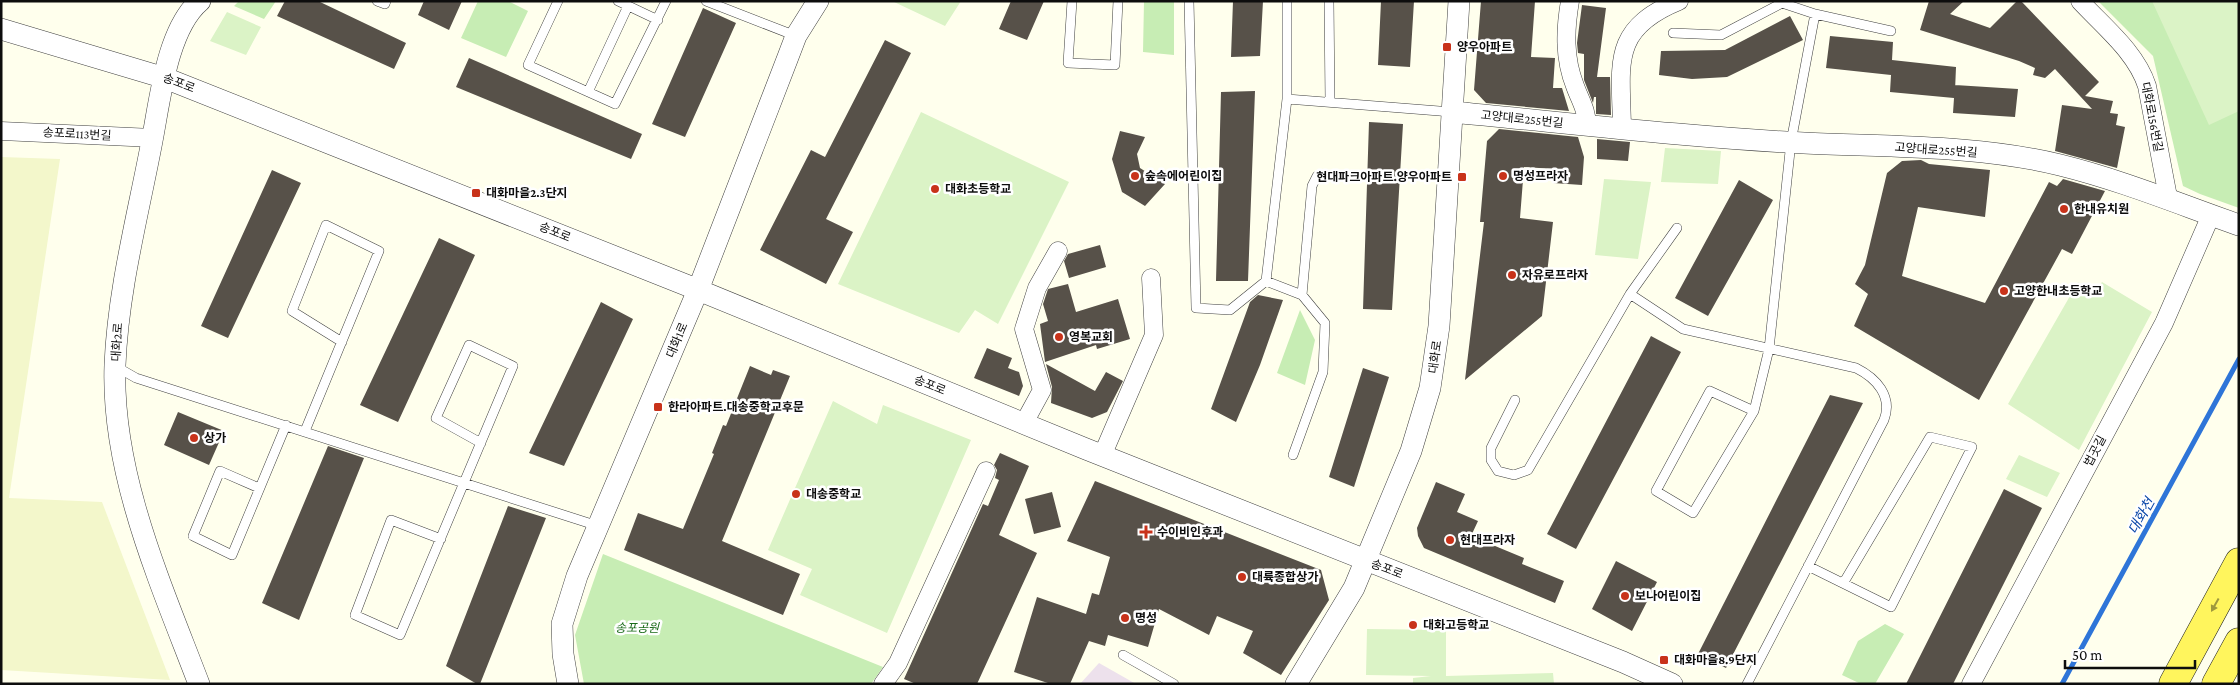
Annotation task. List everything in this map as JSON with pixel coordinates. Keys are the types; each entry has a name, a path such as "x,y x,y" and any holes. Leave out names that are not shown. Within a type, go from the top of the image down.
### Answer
{"main road":[{"path":"2172,684 2239,562"},
{"path":"2216,684 2239,642"}],"street":[{"name":"대화2로","path":"199,684 156,573 140,522 124,453 118,417 115,366 119,317 157,107 178,29 189,11 200,1"},
{"name":"대화1로","path":"568,684 563,654 562,624 577,576 698,290 796,36 818,1"},
{"name":"대화로","path":"1296,684 1349,599 1411,451 1430,388 1439,326 1459,1"},
{"path":"1570,1 1566,46 1574,85 1587,113 1586,126"},
{"path":"1622,128 1623,62 1626,42 1657,5 1679,1"},
{"name":"대화로156번길","path":"2080,1 2131,56 2141,70 2147,86 2168,197"},
{"name":"송포로","path":"1,29 165,78 698,290 1102,456 1623,662 1672,684"},
{"name":"고양대로255번길","path":"1452,112 1586,126 1791,142 1865,144 2001,154 2060,164 2168,197 2239,225"},
{"name":"송포로113번길","path":"1,131 152,138"},
{"name":"법곳길","path":"1971,684 2164,323 2212,215"},
{"path":"1024,423 1042,390 1024,328 1036,288 1058,251"},
{"path":"1102,456 1154,335 1151,278"},
{"path":"883,684 898,663 986,471"}],"lane":[{"path":"377,1 385,4 386,1"},
{"path":"558,1 528,65 616,104 666,1"},
{"path":"618,1 658,20"},
{"path":"706,1 796,36"},
{"path":"1072,1 1068,63 1115,65 1118,1"},
{"path":"1189,1 1196,308 1230,310 1266,281 1287,99 1286,1"},
{"path":"1329,1 1330,102"},
{"path":"1673,33 1721,35 1782,3 1815,14 1891,31"},
{"path":"588,92 628,6"},
{"path":"1754,411 1710,391 1656,491 1693,513 1754,411 1769,349 1791,142 1815,14"},
{"path":"1287,99 1452,112"},
{"path":"1302,295 1312,186 1317,176"},
{"path":"305,431 342,342 379,251 326,225 292,311 342,342"},
{"path":"1515,400 1491,448 1491,460 1498,471 1514,475 1528,470 1630,294 1677,228"},
{"path":"1266,281 1302,295 1325,323 1323,372 1293,455"},
{"path":"1630,294 1683,329 1856,368 1866,373 1886,397 1888,404 1884,420 1747,684"},
{"path":"441,539 391,520 355,615 400,634 441,539 464,482 481,443 513,366 470,345 436,418 481,443"},
{"path":"115,366 136,378 598,526"},
{"path":"259,488 220,471 193,536 232,555 286,425"},
{"path":"1808,566 1844,582 1891,607 1972,447 1930,437 1844,582"},
{"path":"1123,655 1174,684"}],"shaded area":[{"path":"1099,663 1136,684 1080,684"}],"green space":[{"path":"239,1 276,1 264,19 234,6"},
{"path":"478,1 508,1 528,11 506,57 461,38"},
{"path":"892,1 961,1 945,26"},
{"path":"1144,1 1174,1 1174,55 1143,52"},
{"path":"2098,1 2239,1 2239,208 2183,186 2153,56"},
{"path":"2152,1 2239,1 2239,111 2209,125"},
{"path":"227,12 261,27 246,55 210,41"},
{"path":"921,112 1069,182 998,324 975,310 959,333 838,284"},
{"path":"1665,148 1721,151 1718,184 1661,182"},
{"path":"1,157 60,159 9,498 102,502 170,680 1,670"},
{"path":"1604,179 1651,182 1638,259 1595,255"},
{"path":"2078,282 2095,292 2102,282 2152,312 2079,450 2008,404"},
{"path":"1300,310 1315,340 1305,385 1277,373"},
{"path":"833,401 877,424 883,405 971,440 887,633 800,595 812,569 768,550"},
{"path":"2019,455 2060,473 2047,497 2006,479"},
{"name":"송포공원","path":"603,554 883,667 871,684 584,684 575,635"},
{"path":"1885,624 1904,634 1875,684 1861,684 1842,675 1858,641"},
{"path":"1367,629 1446,630 1446,676 1553,673 1554,684 1413,684 1413,678 1431,676 1366,675"}],"building":[{"path":"285,1 318,1 406,43 394,69 277,16"},
{"path":"424,1 462,1 449,30 418,15"},
{"path":"1011,1 1044,1 1027,40 999,29"},
{"path":"1233,1 1263,1 1260,56 1231,57"},
{"path":"1381,1 1414,1 1410,67 1378,65"},
{"path":"1481,1 1535,1 1531,57 1555,58 1553,88 1562,88 1569,111 1486,103 1474,90"},
{"path":"1929,1 1964,1 1950,14 1990,28 2017,1 2021,1 2099,82 2085,96 2113,101 2110,113 2118,114 2116,125 2125,127 2117,168 2055,151 2062,105 2092,109 2055,69 2045,78 2033,75 2035,68 2019,61 1920,30"},
{"path":"1582,5 1606,8 1597,77 1610,77 1611,115 1596,114 1596,97 1594,97 1593,103 1584,80 1584,54 1578,53 1577,43"},
{"path":"703,8 736,23 685,137 652,124"},
{"path":"1790,16 1803,40 1727,77 1692,79 1659,75 1661,51 1725,50"},
{"path":"1830,36 1893,42 1892,60 1956,67 1955,85 2018,89 2015,117 1953,113 1954,98 1890,92 1891,75 1826,68"},
{"path":"885,40 911,53 826,219 853,232 826,284 760,250 811,150 825,157"},
{"path":"469,58 642,134 631,159 456,87"},
{"path":"1255,91 1248,281 1216,281 1221,92"},
{"path":"1369,122 1403,124 1392,310 1363,309"},
{"path":"1499,129 1578,137 1584,157 1582,185 1553,183 1554,169 1524,167 1520,218 1553,222 1542,316 1465,380 1484,222 1480,222 1487,141"},
{"name":"숲속에어린이집","path":"1120,131 1145,137 1137,154 1140,168 1165,184 1145,206 1122,192 1112,159"},
{"path":"1597,139 1630,142 1628,161 1597,159"},
{"path":"1921,160 1929,164 1990,170 1985,217 1918,207 1902,276 1985,303 2049,182 2057,186 2063,179 2105,191 2072,254 2062,249 1979,400 1854,326 1868,294 1855,284 1865,265 1887,173 1902,161"},
{"path":"272,170 301,183 228,338 201,326"},
{"path":"1739,180 1773,200 1708,316 1675,298"},
{"path":"439,238 475,255 398,422 360,405"},
{"path":"1100,245 1106,267 1069,278 1064,261 1068,254"},
{"path":"1068,284 1076,312 1118,299 1130,339 1097,349 1096,345 1045,362 1040,324 1048,321 1043,304 1048,289"},
{"path":"1258,295 1283,300 1260,365 1236,422 1211,409 1250,302"},
{"path":"601,302 633,319 564,466 529,453"},
{"path":"1651,336 1681,352 1576,549 1547,534"},
{"path":"987,348 1012,358 1008,368 1019,372 1023,386 1019,396 974,378"},
{"path":"1046,364 1095,391 1106,372 1123,381 1107,412 1092,418 1051,403 1052,387"},
{"path":"750,366 771,375 773,370 790,376 722,541 800,574 783,615 624,550 638,513 683,529 714,454 712,453 723,425 726,426"},
{"path":"1363,368 1389,377 1354,487 1329,477"},
{"path":"1830,395 1863,403 1726,668 1698,654"},
{"name":"상가","path":"178,412 224,431 209,465 164,445"},
{"path":"328,446 364,458 299,620 262,603"},
{"path":"1000,453 1029,466 999,535 1037,553 977,684 916,684 904,679 983,504 988,506 999,480 995,478 997,470 994,465"},
{"name":"대륙종합상가","path":"1095,481 1321,570 1329,600 1281,675 1243,653 1253,631 1217,616 1209,635 1159,609 1148,647 1108,635 1105,646 1089,641 1070,684 1051,684 1014,672 1037,597 1086,614 1092,593 1099,595 1110,557 1067,541"},
{"name":"현대프라자","path":"1436,482 1465,494 1457,512 1478,521 1471,536 1524,558 1522,564 1564,581 1555,603 1424,548 1418,536 1417,528"},
{"path":"2004,489 2042,508 1953,684 1906,684"},
{"path":"1052,492 1061,527 1034,534 1025,499"},
{"path":"508,506 546,518 480,684 477,684 446,666"},
{"name":"보나어린이집","path":"1616,561 1657,582 1632,631 1592,609"}],"waterway":[{"name":"대화천","path":"2062,684 2239,359"}],"place":[{"name":"양우아파트","path":"1447,47"},
{"name":"숲속에어린이집","path":"1135,176"},
{"name":"명성프라자","path":"1503,176"},
{"name":"현대파크아파트.양우아파트","path":"1462,177"},
{"name":"대화초등학교","path":"935,189"},
{"name":"대화마을2.3단지","path":"476,193"},
{"name":"한내유치원","path":"2064,209"},
{"name":"자유로프라자","path":"1512,275"},
{"name":"고양한내초등학교","path":"2004,291"},
{"name":"영복교회","path":"1059,337"},
{"name":"한라아파트.대송중학교후문","path":"658,407"},
{"name":"상가","path":"194,438"},
{"name":"대송중학교","path":"796,494"},
{"name":"수이비인후과","path":"1146,532"},
{"name":"현대프라자","path":"1450,540"},
{"name":"대륙종합상가","path":"1242,577"},
{"name":"보나어린이집","path":"1625,596"},
{"name":"명성","path":"1125,618"},
{"name":"대화고등학교","path":"1413,625"},
{"name":"대화마을8.9단지","path":"1664,660"}]}
